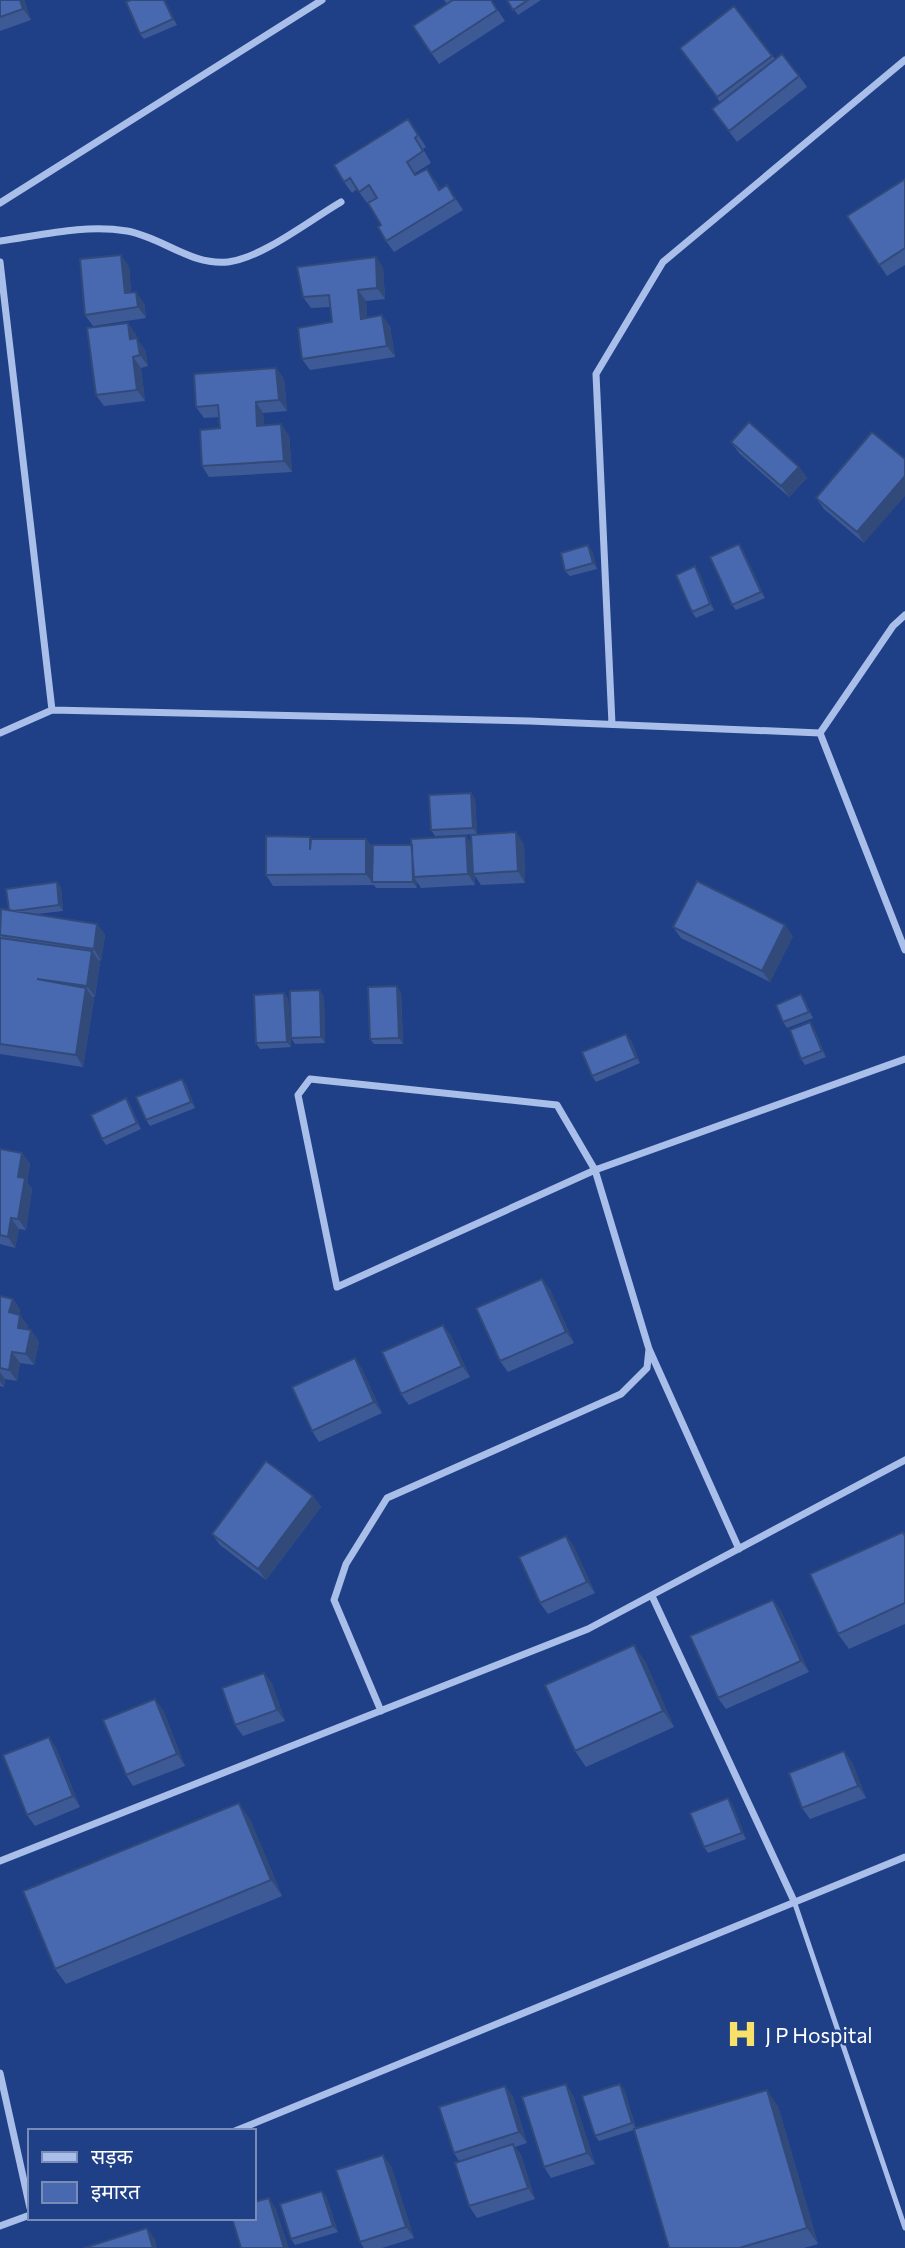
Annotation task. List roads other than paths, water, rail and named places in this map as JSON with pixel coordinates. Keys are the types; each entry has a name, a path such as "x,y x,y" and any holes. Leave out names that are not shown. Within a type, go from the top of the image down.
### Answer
{"street":[{"path":"0,202 322,0"},
{"path":"612,724 596,374 663,262 905,61"},
{"path":"0,241 101,228 131,232 206,262 229,262 250,256 341,202"},
{"path":"0,262 52,710"},
{"path":"820,733 893,626 905,615"},
{"path":"0,733 52,710 612,724 820,733"},
{"path":"820,733 905,950"},
{"path":"738,1549 649,1349 595,1170 557,1105 310,1079 298,1096 337,1287 595,1170 905,1059"},
{"path":"381,1711 334,1600 346,1564 387,1498 621,1394 647,1368 649,1349"},
{"path":"0,1861 588,1629 905,1460"},
{"path":"652,1596 794,1901"},
{"path":"240,2129 905,1857"},
{"path":"0,2073 28,2199"},
{"path":"0,2226 28,2216"}],"lane":[{"path":"794,1901 905,2228"}],"place":[{"name":"J P Hospital","path":"742,2034"}]}
